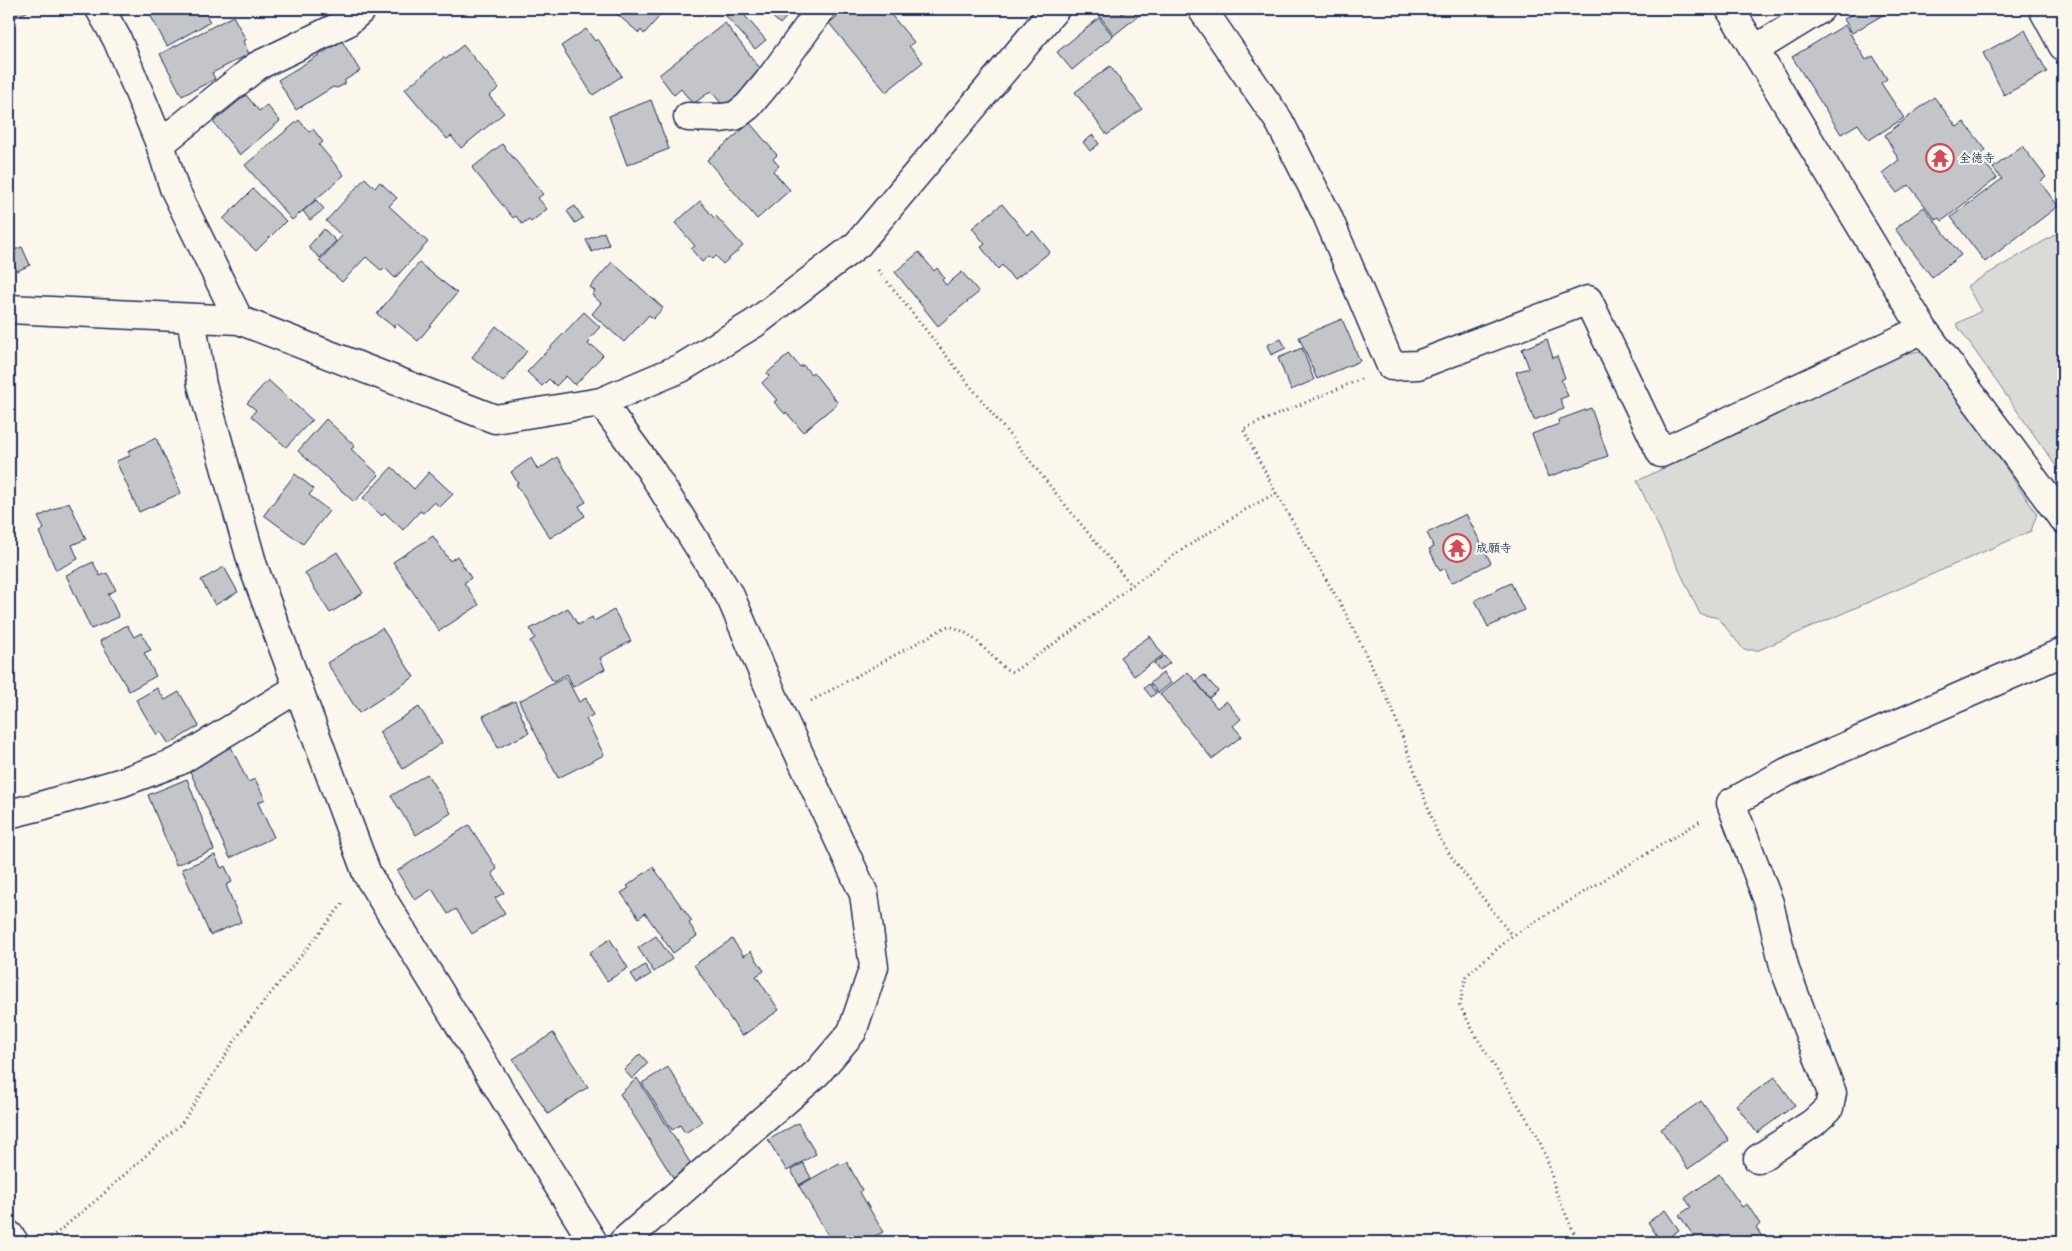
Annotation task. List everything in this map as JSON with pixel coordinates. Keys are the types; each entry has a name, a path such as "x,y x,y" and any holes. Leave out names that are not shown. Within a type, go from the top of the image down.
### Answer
{"street":[{"path":"100,9 117,40 160,144 174,188 239,320"},
{"path":"160,144 257,66 346,23 362,9"},
{"path":"688,117 721,118 734,116 748,106 768,82 821,9"},
{"path":"9,309 239,320 495,419 601,402 682,368 754,323 858,244 1055,9"},
{"path":"1202,9 1278,121 1327,215 1391,366 1418,365 1588,300 1662,453 1924,329"},
{"path":"1730,9 1924,329 2063,519"},
{"path":"1754,50 1820,9"},
{"path":"2043,9 2063,46"},
{"path":"191,318 202,385 253,566 366,874 593,1242"},
{"path":"601,402 650,469 731,598 782,717 864,894 874,967 852,1032 817,1073 623,1242"},
{"path":"1758,1159 1813,1123 1829,1108 1832,1093 1785,970 1770,903 1731,804 1787,772 2063,652"},
{"path":"9,814 124,782 179,760 298,688"},
{"path":"9,1235 14,1242"}],"path":[{"path":"858,244 1056,494 1132,585"},
{"path":"1391,366 1243,429 1276,493 1344,612 1392,708 1438,835 1450,855 1512,936"},
{"path":"782,717 948,626 960,629 985,648 1005,670 1013,672 1085,622 1132,585 1183,549 1276,493"},
{"path":"1578,1242 1556,1192 1547,1159 1537,1135 1476,1038 1460,1006 1467,975 1512,936 1630,863 1731,804"},
{"path":"45,1242 100,1197 182,1123 243,1028 366,874"}],"shaded area":[{"path":"2063,230 2063,476 1956,324 1981,311 1967,286"},
{"path":"1926,350 2037,514 2031,531 1759,650 1744,650 1718,618 1700,614 1637,481 1902,354"}],"building":[{"path":"9,9 32,9 9,21"},
{"path":"147,9 203,9 210,22 167,46"},
{"path":"611,9 665,10 644,34 641,30 639,33"},
{"path":"734,9 739,9 766,40 755,49 726,16"},
{"path":"764,9 794,9 780,24"},
{"path":"846,9 886,9 914,42 909,46 923,62 886,92 829,23"},
{"path":"1118,9 1122,14 1128,9 1147,9 1114,35 1095,10"},
{"path":"1861,9 1893,9 1852,33 1844,19"},
{"path":"233,16 246,40 243,41 249,54 212,73 215,79 182,96 160,54"},
{"path":"1099,18 1113,36 1072,70 1057,52"},
{"path":"725,23 766,76 725,108 711,91 693,104 681,89 674,95 659,75"},
{"path":"1845,25 1866,60 1873,56 1887,79 1881,83 1904,118 1869,140 1858,124 1841,134 1792,57"},
{"path":"586,29 595,41 598,39 622,76 593,95 561,46"},
{"path":"2025,30 2047,72 2004,95 1983,53"},
{"path":"342,41 360,71 345,80 345,84 337,88 333,87 296,110 278,80"},
{"path":"463,45 499,88 489,96 504,113 461,148 451,136 447,139 405,89 444,57 446,59"},
{"path":"1110,66 1142,109 1107,135 1075,92"},
{"path":"246,95 259,111 267,105 280,121 240,155 213,122"},
{"name":"全徳寺","path":"1934,97 1957,127 1964,122 1986,150 1979,156 1997,178 1942,221 1940,218 1936,220 1909,185 1897,193 1882,173 1899,160 1885,135"},
{"path":"651,100 669,149 627,165 609,116"},
{"path":"299,120 309,132 313,129 323,142 319,145 344,175 292,220 245,165"},
{"path":"750,123 777,155 773,159 779,166 773,171 790,190 757,219 707,160"},
{"path":"1093,135 1099,144 1090,151 1083,142"},
{"path":"502,144 543,194 538,198 547,209 531,222 529,219 522,224 516,216 513,218 472,168"},
{"path":"2022,146 2046,177 2040,182 2058,206 1985,262 1951,217 2002,179 1993,168"},
{"path":"365,178 375,188 380,182 397,198 389,206 428,242 395,278 385,268 382,271 366,257 342,282 319,261 342,236 326,221"},
{"path":"253,189 286,221 256,251 223,219"},
{"path":"316,200 324,209 310,220 303,211"},
{"path":"700,201 714,218 716,216 743,246 723,264 716,256 713,259 709,256 702,262 691,249 695,246 675,223"},
{"path":"1002,204 1027,235 1033,231 1050,252 1014,280 1002,265 998,269 981,247 985,244 972,228"},
{"path":"575,206 583,218 575,223 567,211"},
{"path":"1924,207 1961,255 1932,277 1895,229"},
{"path":"324,229 336,241 320,258 308,247"},
{"path":"604,232 609,245 592,252 586,240"},
{"path":"22,247 30,265 17,271 9,252"},
{"path":"919,252 934,271 937,268 944,278 942,280 946,285 962,272 979,292 938,326 895,272"},
{"path":"612,262 663,308 653,319 649,315 624,342 592,314 601,303 592,295 595,291 590,287"},
{"path":"419,263 457,293 418,341 396,323 394,327 377,314"},
{"path":"584,312 600,327 588,340 590,342 588,344 603,355 575,385 566,376 556,386 549,379 542,386 527,372"},
{"path":"1342,319 1360,361 1317,379 1299,337"},
{"path":"496,326 527,351 503,382 472,357"},
{"path":"1281,339 1286,348 1271,355 1267,345"},
{"path":"1547,339 1553,358 1557,356 1565,378 1561,380 1568,396 1560,399 1564,409 1534,420 1516,372 1529,368 1522,349"},
{"path":"1302,348 1314,380 1291,390 1278,358"},
{"path":"789,354 800,367 803,365 811,374 813,372 838,403 803,432 786,412 785,414 774,402 777,400 762,383 769,376 767,373"},
{"path":"268,380 312,420 286,447 251,416 256,410 247,403"},
{"path":"1591,408 1608,456 1548,477 1532,434 1559,424 1558,420"},
{"path":"326,419 355,446 351,449 379,475 354,502 298,451"},
{"path":"156,438 181,493 139,512 116,461 130,456 128,451"},
{"path":"557,457 586,502 579,506 585,516 550,538 516,484 518,483 511,472 531,458 538,470"},
{"path":"392,467 414,489 429,472 453,494 440,507 434,502 423,513 420,511 403,530 385,513 382,516 363,498"},
{"path":"295,474 314,489 309,495 329,511 303,544 264,515"},
{"path":"69,502 86,539 72,545 78,559 56,570 39,532 44,529 38,517"},
{"name":"成願寺","path":"1466,514 1491,563 1451,583 1445,568 1440,571 1429,549 1434,547 1427,533"},
{"path":"433,536 450,561 457,556 471,578 464,583 479,605 439,631 393,562"},
{"path":"337,552 363,593 330,613 305,573"},
{"path":"93,562 100,576 107,573 116,590 108,594 119,617 91,629 66,575"},
{"path":"224,567 238,592 215,605 201,580"},
{"path":"1511,583 1524,610 1488,627 1475,600"},
{"path":"568,608 578,625 592,617 594,621 614,610 631,641 600,658 605,669 573,687 567,674 553,682 530,641 535,638 530,629"},
{"path":"127,625 134,637 141,633 151,650 144,653 156,676 129,691 100,641"},
{"path":"382,628 414,677 359,713 327,663"},
{"path":"1150,636 1163,655 1134,676 1120,657"},
{"path":"1164,656 1170,663 1159,671 1154,663"},
{"path":"1188,672 1217,708 1226,701 1241,719 1233,726 1242,736 1212,759 1160,694"},
{"path":"1163,673 1171,683 1158,693 1150,683"},
{"path":"1204,675 1218,691 1209,698 1196,681"},
{"path":"566,677 579,702 586,698 593,715 586,719 604,755 558,778 519,701"},
{"path":"1149,684 1156,693 1151,697 1144,688"},
{"path":"157,688 165,700 179,692 199,726 169,744 161,732 157,735 136,700"},
{"path":"515,701 529,733 498,748 483,716"},
{"path":"419,707 442,743 403,769 379,732"},
{"path":"231,747 248,782 255,779 265,799 258,803 274,837 230,858 188,767"},
{"path":"427,774 451,813 416,835 391,796"},
{"path":"187,779 214,850 176,865 148,795"},
{"path":"469,825 497,869 492,873 504,893 495,898 505,913 472,934 456,909 448,914 432,889 415,900 397,871"},
{"path":"215,855 221,868 225,866 232,882 226,885 241,922 210,935 182,869"},
{"path":"653,867 692,921 689,923 697,936 673,953 645,913 639,918 621,893 629,888 627,886"},
{"path":"656,936 672,959 654,972 638,948"},
{"path":"610,939 628,968 607,981 589,953"},
{"path":"732,939 744,956 751,951 764,971 756,976 779,1010 742,1036 694,965"},
{"path":"645,965 651,974 637,983 631,974"},
{"path":"553,1033 588,1087 548,1114 513,1059"},
{"path":"640,1054 648,1063 632,1079 624,1070"},
{"path":"668,1067 702,1122 685,1133 680,1125 672,1130 642,1083"},
{"path":"1775,1077 1795,1105 1757,1133 1736,1105"},
{"path":"637,1078 691,1164 674,1179 620,1094"},
{"path":"1701,1101 1729,1140 1688,1169 1661,1129"},
{"path":"798,1123 816,1154 787,1171 768,1140"},
{"path":"847,1162 862,1190 860,1192 883,1232 864,1242 832,1242 799,1186 839,1163 841,1165"},
{"path":"803,1163 811,1178 799,1185 791,1170"},
{"path":"1719,1174 1742,1207 1747,1204 1760,1224 1756,1228 1766,1242 1698,1242 1679,1215 1691,1207 1685,1198"},
{"path":"1665,1210 1679,1230 1661,1242 1648,1222"}],"place":[{"name":"全徳寺","path":"1940,158"},
{"name":"成願寺","path":"1457,548"}]}
